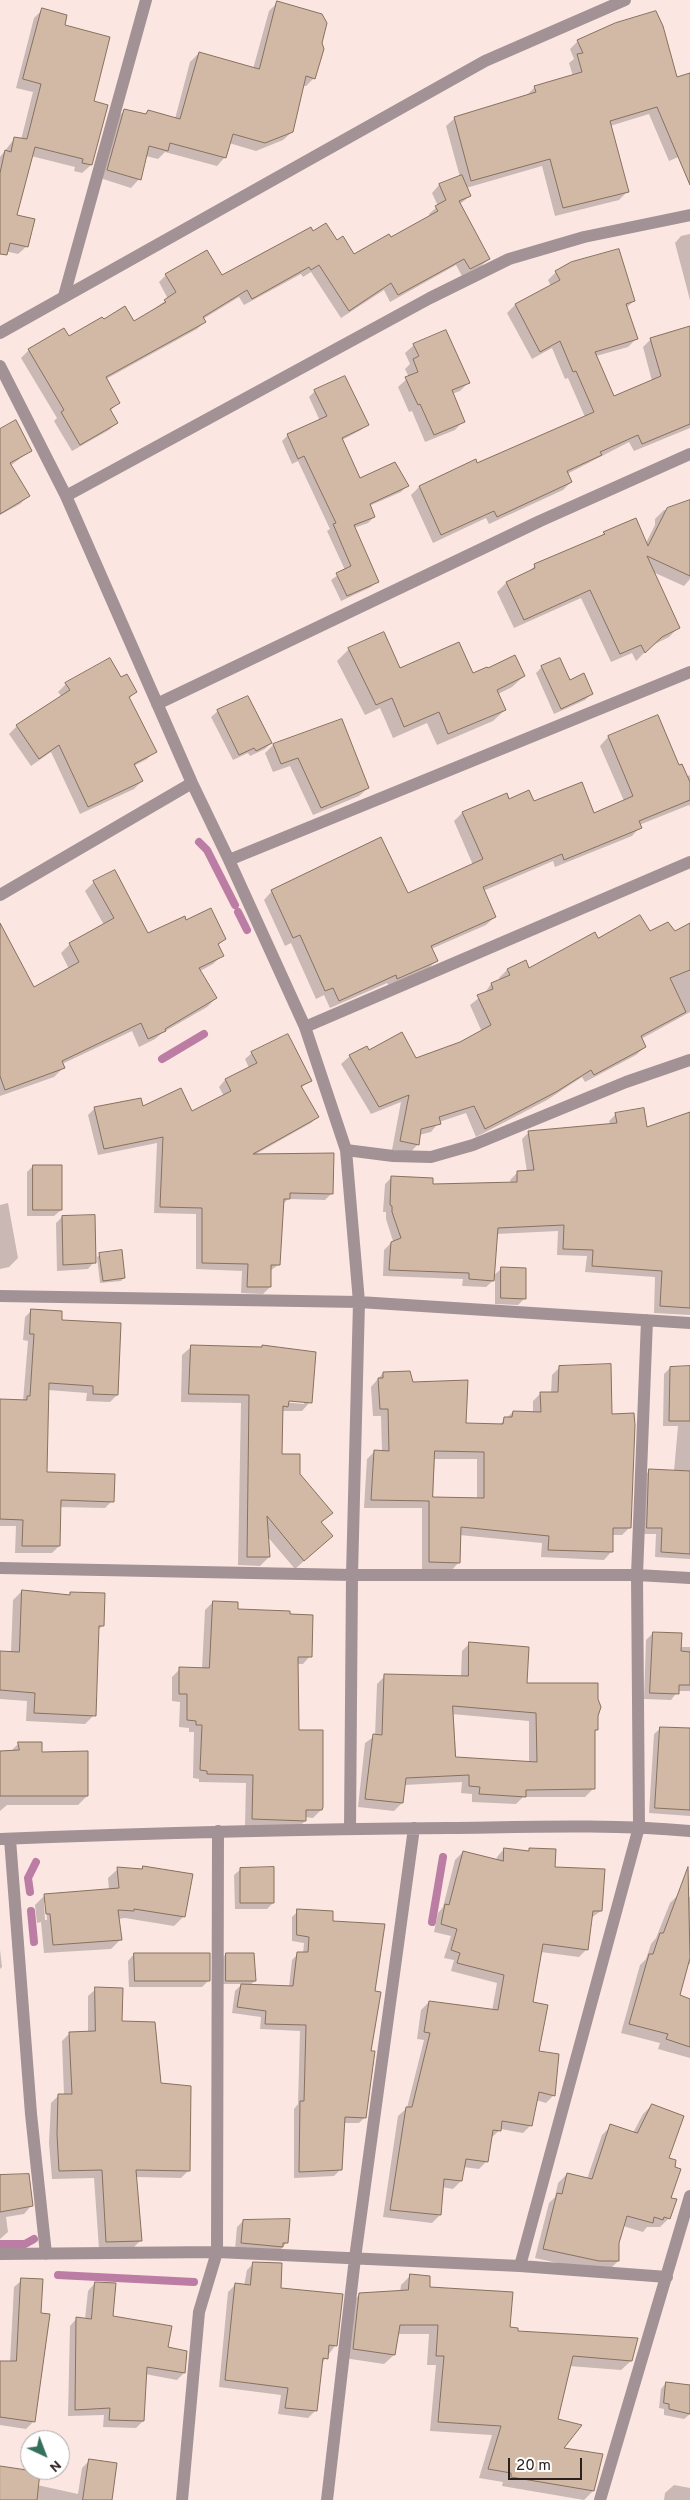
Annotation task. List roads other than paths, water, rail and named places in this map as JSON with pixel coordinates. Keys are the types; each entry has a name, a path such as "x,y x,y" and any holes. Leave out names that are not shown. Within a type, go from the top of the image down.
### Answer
{"street":[{"path":"64,296 146,0"},
{"path":"0,333 485,61 625,0"},
{"path":"66,496 430,298 509,259 584,237 690,215"},
{"path":"0,366 66,496 192,783 305,1027 346,1150 359,1302 352,1574 350,1829"},
{"path":"157,704 540,521 690,454"},
{"path":"229,860 690,672"},
{"path":"0,895 192,783"},
{"path":"305,1027 690,862"},
{"path":"346,1150 393,1156 431,1156 473,1145 626,1082 690,1060"},
{"path":"0,1296 359,1302 690,1323"},
{"path":"520,2266 639,1827 637,1575 647,1320"},
{"path":"0,1568 352,1574 637,1575 690,1578"},
{"path":"46,2254 5,1839 218,1831 414,1828 639,1827 690,1831"},
{"path":"327,2500 355,2258 414,1828"},
{"path":"182,2500 199,2312 216,2252 218,1831"},
{"path":"600,2500 690,2196"},
{"path":"0,2254 216,2252 520,2266 667,2276"}],"waterway":[{"path":"199,842 207,850 235,905"},
{"path":"238,912 247,930"},
{"path":"162,1059 204,1034"},
{"path":"432,1922 443,1857"},
{"path":"30,1892 28,1878 36,1862"},
{"path":"31,1911 34,1942"},
{"path":"0,2244 25,2244 34,2239"},
{"path":"58,2275 194,2282"}]}
